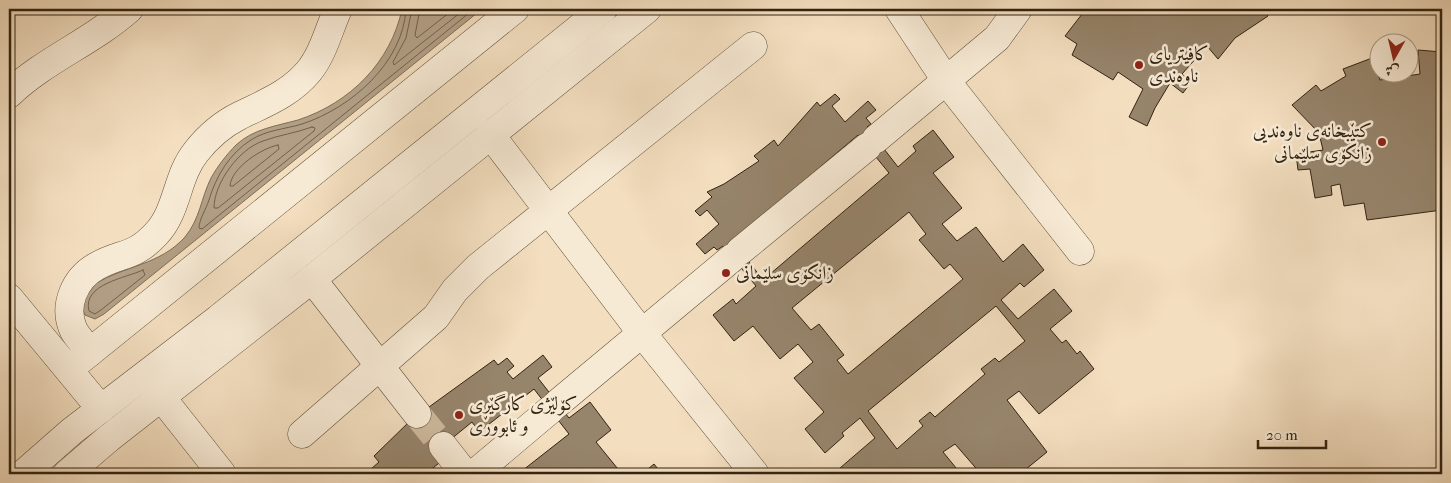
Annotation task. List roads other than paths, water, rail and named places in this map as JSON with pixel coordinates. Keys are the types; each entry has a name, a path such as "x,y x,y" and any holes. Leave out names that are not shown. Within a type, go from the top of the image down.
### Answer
{"street":[{"path":"9,94 24,80 99,33 129,9"},
{"path":"101,409 80,360 70,315 72,298 78,282 98,265 138,250 157,233 171,214 179,185 195,154 223,126 239,116 274,100 302,79 315,62 338,9"},
{"path":"80,360 515,9"},
{"path":"67,474 153,386 603,9"},
{"path":"23,474 101,409 153,386 312,279 647,9"},
{"path":"899,9 947,82 1080,251"},
{"path":"474,474 641,332 947,82 997,38 1018,9"},
{"path":"302,434 436,317 456,290 478,267 753,46"},
{"path":"490,134 641,332 755,474"},
{"path":"312,279 417,414"},
{"path":"9,298 80,360"},
{"path":"153,386 222,474"},
{"path":"443,446 465,474"}],"water":[{"path":"402,9 482,9 104,314 95,319 85,315 83,302 95,284 164,254 185,237 194,223 211,178 236,145 257,132 317,113 335,103 365,78 378,63 388,46 397,28"}],"tunnel":[{"path":"417,414 443,446"}],"place":[{"name":"کافیتریای ناوەندی","path":"1139,65"},
{"name":"کتێبخانەی ناوەندیی زانکۆی سلێمانی","path":"1382,142"},
{"name":"زانکۆی سلێمانی","path":"726,273"},
{"name":"كۆلێژی كارگێڕی و ئابووری","path":"459,415"}]}
